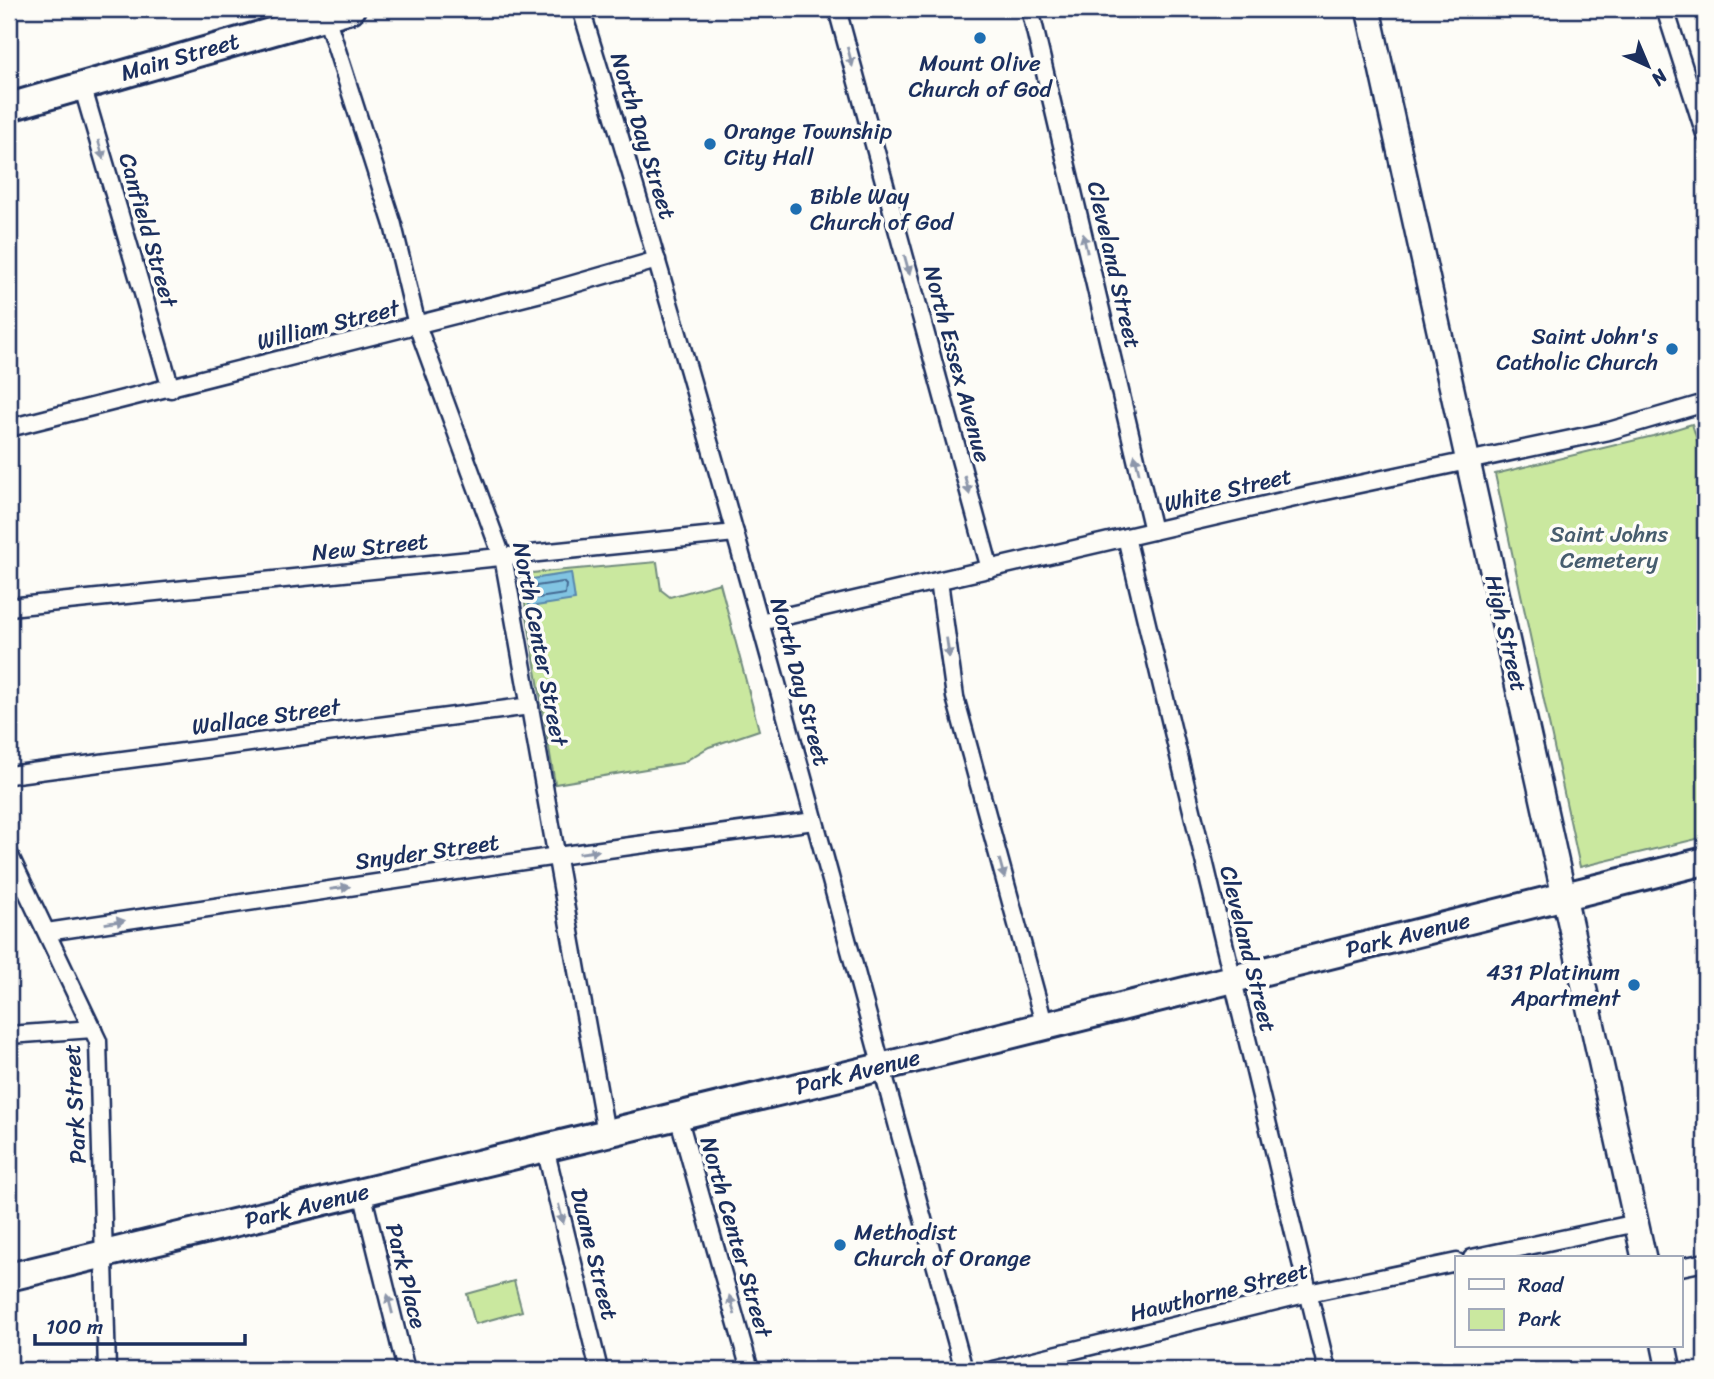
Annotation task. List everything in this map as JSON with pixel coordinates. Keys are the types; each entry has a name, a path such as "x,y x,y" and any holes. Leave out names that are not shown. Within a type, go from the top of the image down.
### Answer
{"main road":[{"name":"High Street","path":"1368,9 1644,1256"},
{"name":"Main Street","path":"9,107 334,11"},
{"name":"Park Avenue","path":"9,1277 1045,1027 1705,861"},
{"path":"1664,1348 1669,1370"}],"street":[{"name":"North Day Street","path":"580,9 657,260 735,533 964,1370"},
{"name":"North Essex Avenue","path":"837,9 990,569"},
{"name":"Cleveland Street","path":"1030,9 1153,531"},
{"path":"1665,9 1705,134"},
{"name":"North Center Street","path":"334,11 393,225 417,325 503,557 607,1133"},
{"name":"Canfield Street","path":"82,85 171,389"},
{"name":"William Street","path":"9,428 553,290 657,260"},
{"name":"White Street","path":"760,622 1468,460 1609,431 1705,403"},
{"name":"New Street","path":"9,607 735,533"},
{"name":"Cleveland Street","path":"1126,537 1327,1370"},
{"path":"939,581 955,697 1045,1027"},
{"name":"Wallace Street","path":"9,775 530,706"},
{"name":"Snyder Street","path":"47,932 557,856 814,821"},
{"name":"Park Street","path":"9,854 98,1041 107,1370"},
{"path":"9,1035 93,1029"},
{"name":"North Center Street","path":"678,1116 750,1370"},
{"name":"Duane Street","path":"545,1148 599,1370"},
{"name":"Park Place","path":"362,1192 406,1370"},
{"path":"1481,1256 1637,1223"},
{"name":"Hawthorne Street","path":"993,1370 1309,1293 1455,1262"},
{"path":"1682,1267 1705,1262"}],"green space":[{"name":"Saint Johns Cemetery","path":"1692,424 1705,465 1705,837 1580,867 1495,474"},
{"path":"657,562 661,590 670,597 720,583 759,730 709,747 682,763 555,784 520,574"},
{"path":"514,1281 522,1311 475,1324 467,1294"}],"water":[{"path":"571,573 575,600 529,607 525,580"}],"place":[{"name":"Mount Olive Church of God","path":"980,38"},
{"name":"Orange Township City Hall","path":"710,144"},
{"name":"Bible Way Church of God","path":"796,209"},
{"name":"Saint John's Catholic Church","path":"1672,349"},
{"name":"431 Platinum Apartment","path":"1634,985"},
{"name":"Methodist Church of Orange","path":"840,1245"}]}
